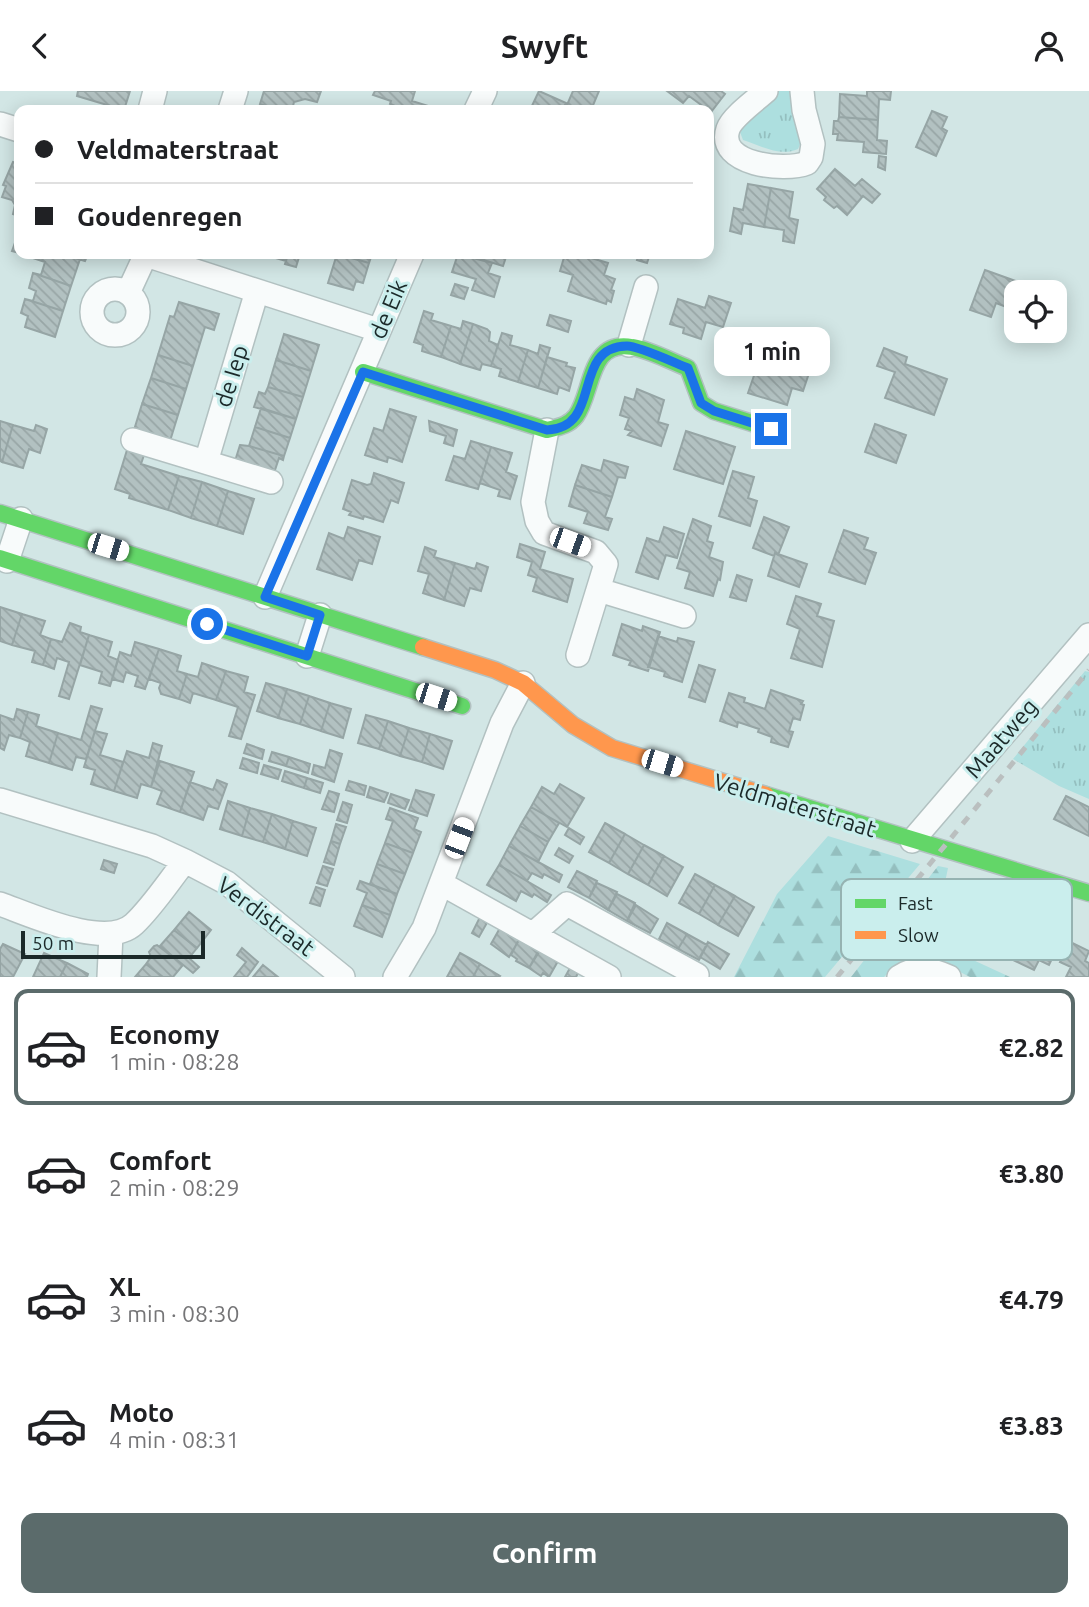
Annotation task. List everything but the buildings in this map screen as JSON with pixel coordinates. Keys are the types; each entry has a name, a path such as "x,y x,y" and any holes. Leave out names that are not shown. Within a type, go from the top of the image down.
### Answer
{"street":[{"path":"766,91 729,126 726,142 731,151 739,157 788,167 807,163 813,152 802,91"},
{"path":"128,293 144,259"},
{"name":"de Eik","path":"265,597 410,259"},
{"path":"182,260 257,291 378,330"},
{"path":"629,345 646,287"},
{"name":"de Iep","path":"206,462 257,291"},
{"path":"363,372 547,430 559,430 575,419 584,400 594,363 605,352 629,345 688,368 701,403 714,411 771,429"},
{"path":"547,430 533,502 537,521 544,533 596,552 606,564 579,655"},
{"path":"133,440 271,482"},
{"name":"Veldmaterstraat","path":"462,706 4,560 10,516 495,670 523,683 573,725 612,748 1041,879"},
{"path":"599,590 684,616"},
{"path":"307,656 320,615"},
{"name":"Maatweg","path":"912,841 1089,635"},
{"path":"396,977 424,928 502,723 523,683"},
{"name":"Verdistraat","path":"0,800 152,846 186,861 227,883 343,977"},
{"path":"0,904 91,934 111,934 132,926 186,861"},
{"path":"442,884 609,977"},
{"name":"Veldmaterstraat","path":"1072,888 1089,893"},
{"path":"533,934 567,904 697,975 696,977"},
{"path":"109,977 111,934"},
{"path":"900,977 915,969 927,968 949,977"}],"green space":[{"path":"776,91 796,91 803,138 798,149 784,152 770,150 743,140 741,126"},
{"path":"1085,671 1089,672 1089,799 1059,786 1013,759"},
{"path":"828,836 920,864 907,879 841,879 841,958 825,977 734,977 777,894"},
{"path":"938,866 948,868 946,879 928,879"},
{"path":"864,960 922,960 896,965 884,977 851,977"},
{"path":"932,960 973,960 1010,977 970,977"}],"railway":[{"path":"917,879 1089,670"},
{"path":"837,977 851,960"}],"traffic: fast":[{"path":"363,372 547,430 566,424 576,416 599,359 607,351 618,347 632,347 688,368 701,403 714,411 771,429"},
{"path":"0,513 423,647"},
{"path":"0,558 462,706"},
{"path":"766,795 1043,879"},
{"path":"1072,888 1089,893"}],"traffic: slow":[{"path":"423,647 495,670 523,683 573,725 612,748 766,795"}],"route":[{"path":"207,624 307,656 320,615 265,597 363,372 547,430 559,430 575,419 584,400 594,363 605,352 629,345 688,368 701,403 714,411 771,429"}]}
